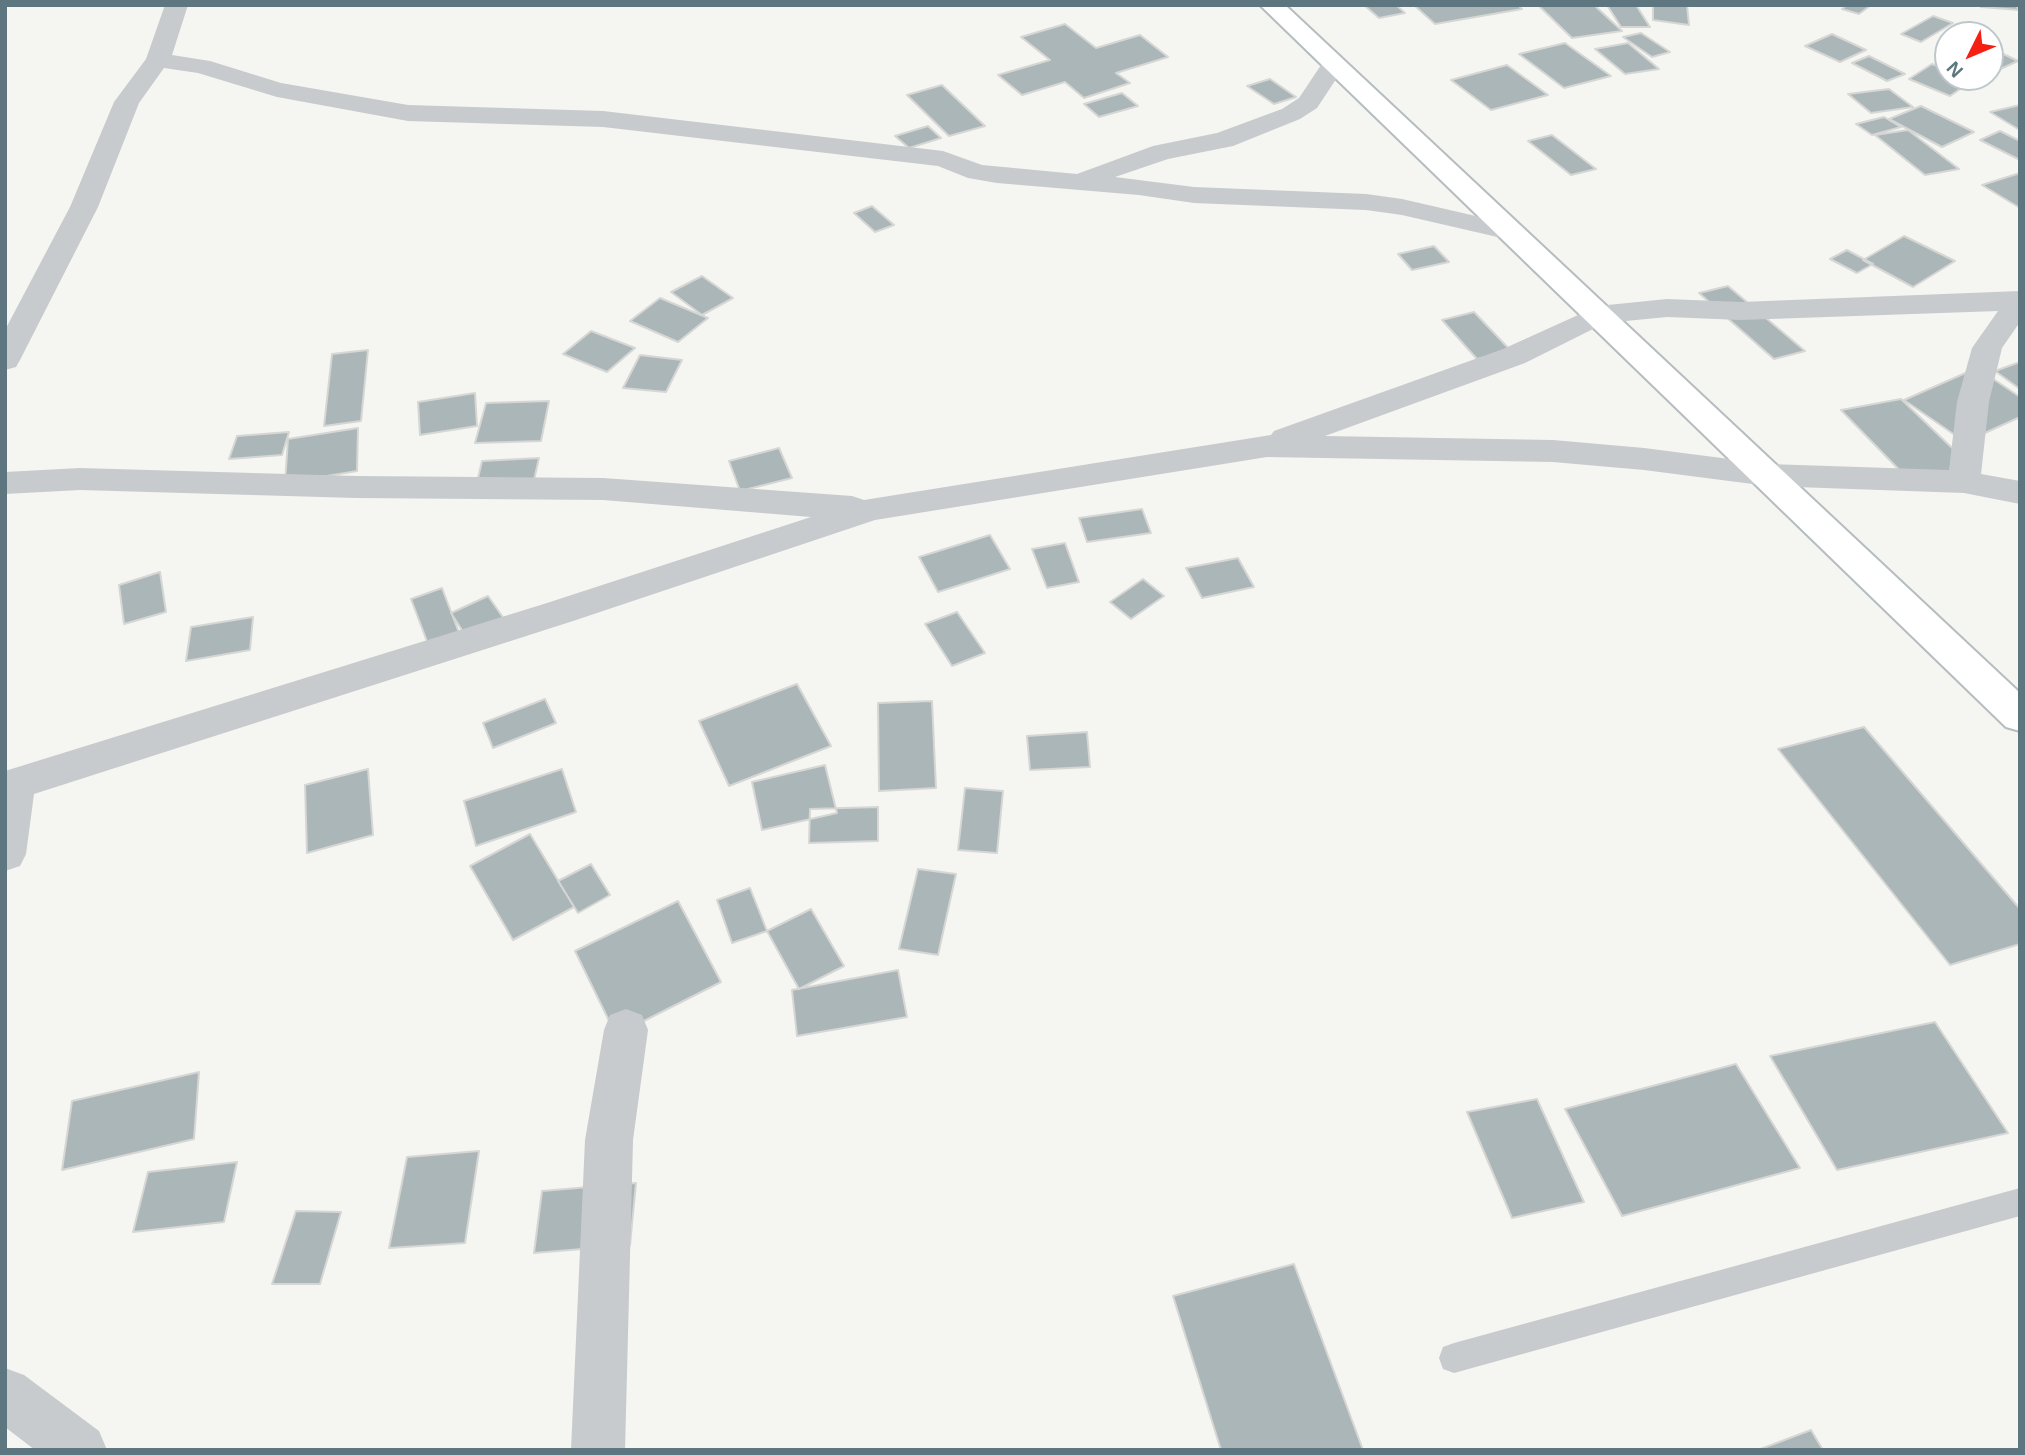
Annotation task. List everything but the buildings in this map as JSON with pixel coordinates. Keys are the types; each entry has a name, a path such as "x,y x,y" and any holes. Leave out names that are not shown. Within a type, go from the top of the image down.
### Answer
{"main road":[{"path":"1271,5 1506,231 1768,475 2020,716"}],"street":[{"path":"5,360 84,207 127,102 158,60 173,7"},
{"path":"158,60 201,66 277,90 408,113 603,120 943,159 987,174 1194,195 1366,202 1402,207 1506,231"},
{"path":"1077,182 1150,156 1224,140 1291,114 1308,103 1334,64"},
{"path":"1267,446 1514,356 1598,315 1667,308 1741,311 2019,301"},
{"path":"1964,482 1973,402 1987,348 2019,301"},
{"path":"5,854 10,786 560,612 872,509 1267,446 1553,452 1644,458 1768,475 1964,482 2020,493"},
{"path":"5,484 80,479 356,487 603,489 872,509"},
{"path":"598,1450 609,1140 625,1030"},
{"path":"5,1394 80,1450"}],"lane":[{"path":"1454,1358 2020,1202"}]}
